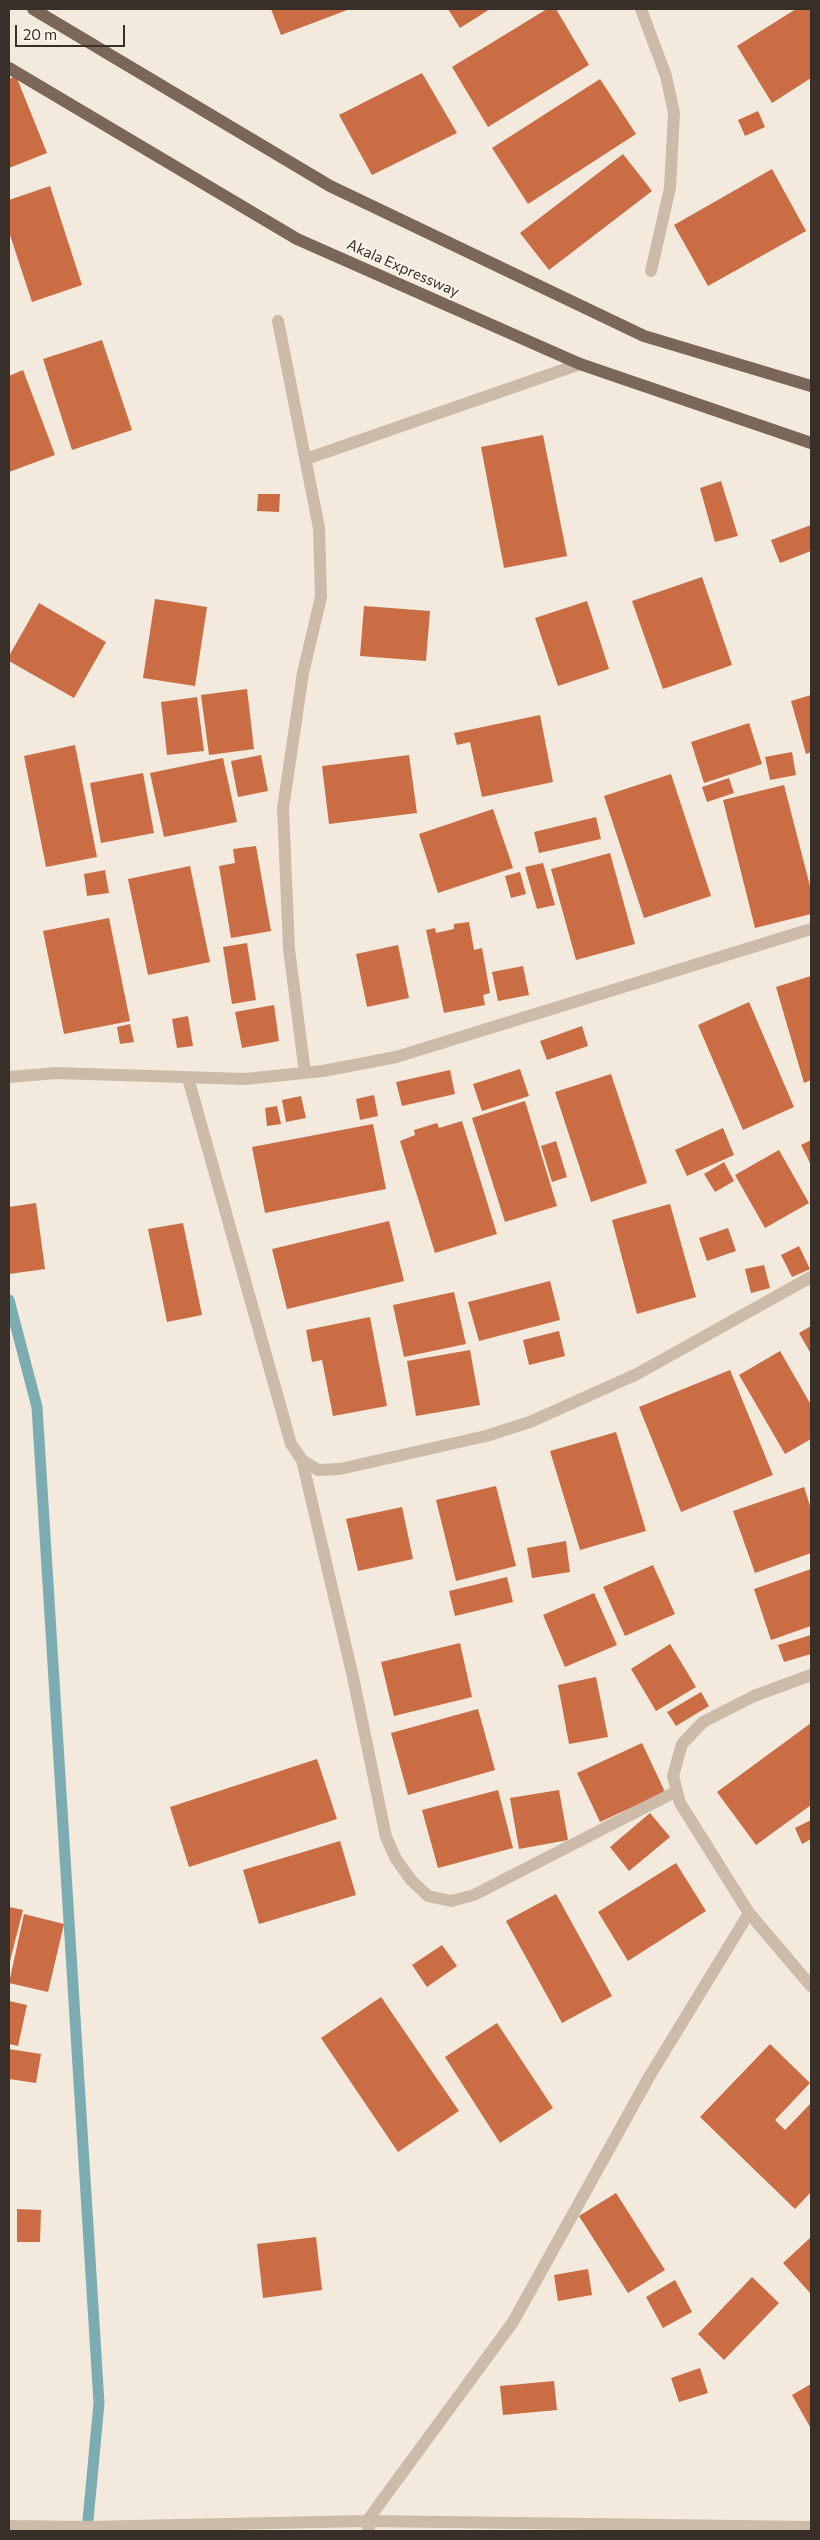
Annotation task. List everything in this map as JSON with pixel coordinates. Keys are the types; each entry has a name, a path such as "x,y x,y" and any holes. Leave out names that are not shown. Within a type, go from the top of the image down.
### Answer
{"main road":[{"path":"32,9 330,186 644,336 811,386"},
{"name":"Akala Expressway","path":"9,68 297,239 580,364 811,443"}],"street":[{"path":"641,9 666,76 674,113 670,188 651,271"},
{"path":"278,322 320,528 321,597 302,673 283,808 289,949 305,1072"},
{"path":"306,459 580,364"},
{"path":"9,1077 56,1073 245,1079 305,1072 396,1057 811,929"},
{"path":"188,1078 291,1444 302,1460 353,1677 386,1838 396,1859 411,1880 428,1896 451,1901 474,1896 677,1791"},
{"path":"302,1460 318,1470 340,1469 486,1436 530,1422 636,1374 811,1277"},
{"path":"811,1675 754,1696 703,1722 682,1744 673,1776 680,1803 749,1912 811,1986"},
{"path":"368,2526 513,2322 650,2077 749,1912"},
{"path":"9,2526 750,2529 811,2527"}],"building":[{"path":"271,9 350,9 281,35"},
{"path":"448,9 490,9 460,28"},
{"path":"547,9 556,9 589,65 488,127 452,67"},
{"path":"796,9 811,9 811,78 772,103 737,46"},
{"path":"422,73 457,133 372,175 339,115"},
{"path":"16,76 47,153 9,168 9,79"},
{"path":"600,79 636,134 528,204 492,148"},
{"path":"758,111 765,127 745,136 738,120"},
{"path":"623,154 652,191 549,270 520,233"},
{"path":"772,169 806,231 708,286 674,225"},
{"path":"50,186 82,285 32,302 9,232 9,200"},
{"path":"102,340 132,430 72,450 43,359"},
{"path":"23,370 55,455 9,472 9,376"},
{"path":"543,435 567,556 504,568 481,447"},
{"path":"721,481 738,536 715,542 700,488"},
{"path":"258,494 280,494 279,512 257,511"},
{"path":"811,525 811,551 780,563 771,540"},
{"path":"702,577 732,665 663,689 632,601"},
{"path":"155,599 207,607 195,686 143,678"},
{"path":"587,601 609,669 558,686 535,618"},
{"path":"39,603 106,642 74,698 9,661 9,656"},
{"path":"364,606 430,611 426,661 360,656"},
{"path":"247,689 254,749 209,755 201,695"},
{"path":"811,695 811,752 806,754 791,701"},
{"path":"197,697 204,751 167,755 161,702"},
{"path":"540,715 553,782 482,797 470,742 457,745 454,733"},
{"path":"749,723 762,764 704,783 691,742"},
{"path":"75,745 97,857 46,867 24,756"},
{"path":"792,752 796,775 770,780 765,757"},
{"path":"261,755 268,791 238,797 231,761"},
{"path":"409,755 417,813 329,824 322,766"},
{"path":"223,758 237,822 164,837 150,773"},
{"path":"143,773 154,833 101,843 90,783"},
{"path":"671,774 711,896 644,918 604,796"},
{"path":"729,778 734,793 707,802 702,787"},
{"path":"784,785 811,890 811,914 755,928 723,800"},
{"path":"493,809 513,868 438,893 419,834"},
{"path":"596,817 601,839 539,853 534,832"},
{"path":"256,846 271,931 231,938 219,866 235,863 233,849"},
{"path":"610,853 635,944 576,960 551,869"},
{"path":"543,863 555,905 537,909 525,867"},
{"path":"190,866 210,962 148,975 128,879"},
{"path":"105,870 109,893 87,896 84,874"},
{"path":"520,872 526,894 511,898 505,876"},
{"path":"109,918 130,1021 64,1034 43,931"},
{"path":"469,922 474,950 482,948 490,993 483,995 485,1005 444,1013 426,930 435,928 436,933 454,929 454,924"},
{"path":"247,943 256,1000 232,1004 223,947"},
{"path":"398,945 409,998 367,1007 356,954"},
{"path":"523,966 529,995 498,1001 492,972"},
{"path":"811,976 811,1080 804,1083 776,987"},
{"path":"749,1002 794,1107 743,1130 698,1025"},
{"path":"274,1005 279,1041 242,1048 235,1012"},
{"path":"188,1016 193,1046 177,1048 172,1019"},
{"path":"130,1024 134,1042 120,1044 117,1027"},
{"path":"582,1026 588,1046 547,1060 540,1041"},
{"path":"520,1069 529,1096 482,1111 473,1084"},
{"path":"450,1070 455,1094 402,1106 396,1082"},
{"path":"611,1074 647,1183 591,1202 555,1092"},
{"path":"374,1095 378,1116 360,1120 356,1099"},
{"path":"301,1096 306,1118 286,1122 282,1100"},
{"path":"525,1101 557,1206 505,1222 472,1118"},
{"path":"277,1106 281,1124 267,1126 265,1108"},
{"path":"462,1121 497,1234 435,1253 400,1141 415,1135 414,1130 437,1123 439,1128"},
{"path":"373,1124 386,1189 265,1213 252,1147"},
{"path":"723,1128 734,1155 687,1176 675,1150"},
{"path":"811,1140 811,1165 801,1145"},
{"path":"556,1141 567,1177 552,1182 541,1146"},
{"path":"779,1150 809,1203 765,1228 735,1175"},
{"path":"724,1162 734,1181 715,1192 704,1174"},
{"path":"36,1203 45,1269 9,1274 9,1207"},
{"path":"670,1204 696,1297 637,1314 612,1220"},
{"path":"389,1221 404,1281 287,1309 272,1249"},
{"path":"183,1223 202,1315 167,1322 148,1229"},
{"path":"728,1228 736,1251 707,1261 699,1238"},
{"path":"799,1246 810,1269 792,1277 781,1255"},
{"path":"764,1265 770,1288 751,1293 745,1269"},
{"path":"550,1281 560,1320 479,1341 468,1302"},
{"path":"454,1292 466,1344 404,1357 393,1305"},
{"path":"370,1317 387,1406 333,1416 322,1360 312,1362 306,1330"},
{"path":"811,1326 811,1354 799,1333"},
{"path":"559,1331 565,1356 529,1365 523,1340"},
{"path":"470,1350 480,1405 416,1416 407,1361"},
{"path":"780,1351 811,1405 811,1439 785,1454 739,1375"},
{"path":"730,1370 773,1475 681,1512 639,1407"},
{"path":"616,1432 646,1531 580,1550 550,1451"},
{"path":"496,1486 516,1566 456,1581 436,1500"},
{"path":"804,1487 811,1509 811,1553 755,1573 733,1511"},
{"path":"402,1507 413,1559 358,1571 346,1519"},
{"path":"566,1541 570,1572 532,1578 527,1548"},
{"path":"653,1565 675,1614 625,1636 603,1587"},
{"path":"811,1569 811,1626 771,1640 754,1589"},
{"path":"507,1577 513,1602 455,1616 449,1591"},
{"path":"594,1593 617,1645 565,1667 543,1615"},
{"path":"811,1635 811,1654 784,1662 778,1645"},
{"path":"460,1643 472,1697 394,1716 381,1662"},
{"path":"670,1644 696,1687 656,1711 631,1669"},
{"path":"596,1677 608,1737 569,1744 558,1685"},
{"path":"701,1692 709,1706 676,1726 667,1712"},
{"path":"478,1709 495,1770 408,1795 391,1733"},
{"path":"811,1723 811,1805 756,1845 717,1792"},
{"path":"642,1743 665,1792 600,1822 577,1773"},
{"path":"317,1759 337,1819 189,1867 170,1807"},
{"path":"498,1790 513,1848 438,1868 422,1810"},
{"path":"559,1790 568,1840 519,1849 510,1798"},
{"path":"650,1813 670,1837 629,1871 610,1847"},
{"path":"811,1820 811,1839 802,1844 795,1828"},
{"path":"340,1841 356,1895 259,1924 243,1870"},
{"path":"676,1863 706,1911 628,1961 598,1912"},
{"path":"556,1894 612,1996 562,2023 506,1921"},
{"path":"9,1907 23,1910 9,1965"},
{"path":"24,1914 64,1924 48,1992 9,1983"},
{"path":"442,1945 457,1966 427,1987 412,1965"},
{"path":"381,1997 459,2111 398,2152 321,2038"},
{"path":"9,2001 27,2005 18,2046 9,2044"},
{"path":"497,2023 553,2108 500,2143 445,2057"},
{"path":"770,2044 810,2083 775,2120 785,2130 811,2103 811,2192 795,2209 700,2117"},
{"path":"9,2049 41,2054 36,2083 9,2079"},
{"path":"616,2193 665,2270 628,2293 579,2216"},
{"path":"17,2209 41,2210 40,2242 17,2242"},
{"path":"316,2237 322,2290 263,2298 257,2244"},
{"path":"811,2237 811,2294 783,2263"},
{"path":"588,2269 592,2295 558,2301 554,2275"},
{"path":"752,2277 779,2303 724,2360 698,2334"},
{"path":"675,2280 692,2312 663,2328 646,2297"},
{"path":"700,2368 708,2393 679,2402 671,2378"},
{"path":"554,2381 557,2410 503,2415 500,2386"},
{"path":"811,2384 811,2426 810,2427 792,2395"}],"waterway":[{"path":"9,1300 37,1407 99,2403 87,2531"}]}
